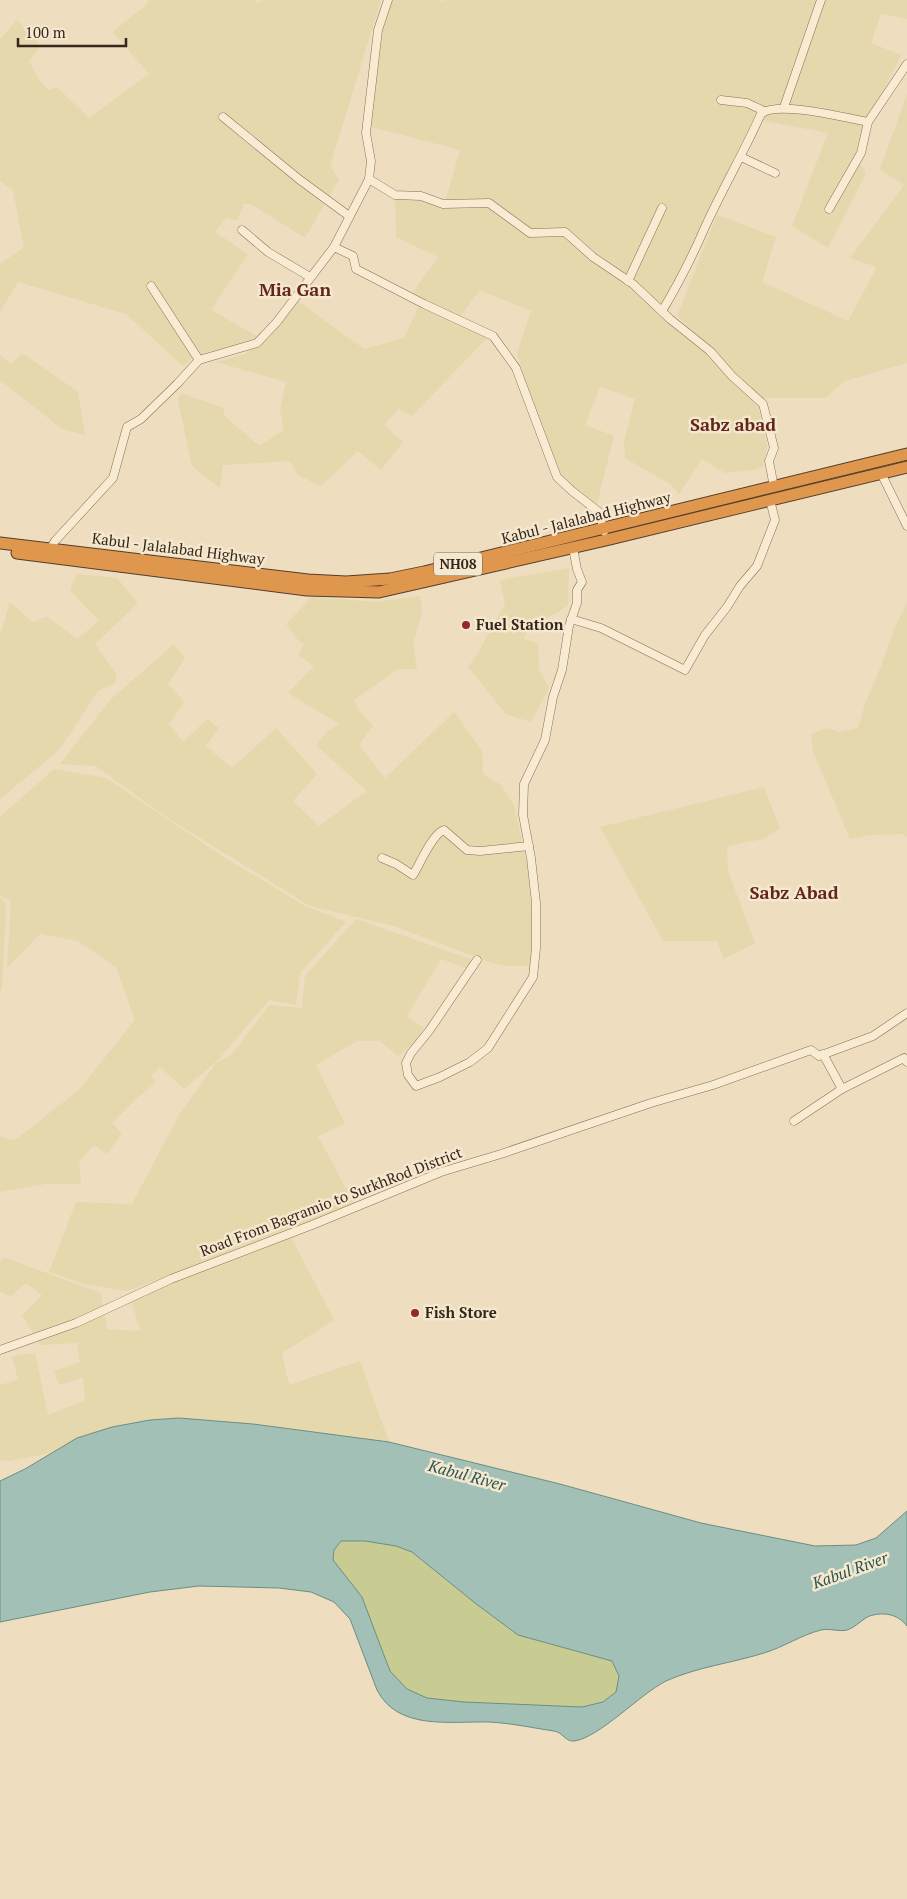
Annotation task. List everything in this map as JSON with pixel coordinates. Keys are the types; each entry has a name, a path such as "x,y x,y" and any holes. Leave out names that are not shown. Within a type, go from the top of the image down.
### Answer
{"highway":[{"name":"Kabul - Jalalabad Highway","path":"0,551 306,590 379,592 573,548 605,534 774,487 907,454"},
{"name":"Kabul - Jalalabad Highway","path":"0,543 308,580 346,582 390,579 770,500 907,467"}],"street":[{"path":"50,549 55,541 113,478 127,427 141,419 199,360 257,343 276,322 334,247 369,178 371,161 366,133 378,30 388,0"},
{"path":"784,107 820,0"},
{"path":"829,210 861,153 868,122 907,64"},
{"path":"721,100 747,103 764,111 784,107 868,122"},
{"path":"662,312 687,269 706,225 764,111"},
{"path":"223,117 300,180 350,216"},
{"path":"741,157 775,173"},
{"path":"369,178 395,195 421,196 443,204 490,203 530,233 565,232 593,257 628,281 662,312 710,351 732,376 763,404 774,448 770,461 774,487"},
{"path":"628,281 662,208"},
{"path":"242,230 268,252 310,277"},
{"path":"334,247 353,256 356,269 424,304 493,336 516,368 557,476 572,492 599,512 605,534"},
{"path":"151,286 199,360"},
{"path":"881,473 907,526"},
{"path":"571,619 601,628 685,670 705,636 740,586 757,566 775,520 770,500"},
{"path":"477,960 429,1031 411,1052 406,1063 408,1075 416,1086 440,1077 470,1062 488,1048 533,977 536,948 536,903 523,815 524,784 544,740 553,697 562,670 577,590 582,582 577,569 573,548"},
{"path":"382,858 413,875 428,848 440,831 444,830 467,850 480,851 529,846"},
{"path":"842,1089 821,1055 873,1036 907,1013"},
{"name":"Road From Bagramio to SurkhRod District","path":"0,1350 76,1323 171,1278 312,1225 441,1172 501,1154 651,1103 712,1085 811,1050 821,1055"},
{"path":"794,1121 842,1089 904,1058 907,1062"}],"shaded area":[{"path":"148,0 254,0 258,4 261,0 381,0 330,166 339,179 305,238 251,204 244,204 237,221 226,218 215,232 248,254 211,310 258,337 231,347 196,355 183,366 126,314 18,282 0,312 0,264 24,247 13,191 0,181 0,39 17,20 40,46 29,61 37,77 48,90 57,87 89,118 149,74 113,32 148,3"},
{"path":"393,0 439,0 444,2 445,0 907,0 907,19 881,14 871,43 901,55 873,112 858,160 866,173 828,248 792,226 828,133 756,119 691,255 668,314 758,404 767,447 763,467 725,473 702,459 679,494 670,484 625,458 624,441 635,399 600,387 585,425 614,436 596,507 563,479 530,399 517,353 531,311 480,290 460,317 411,295 438,257 396,237 395,199 445,202 460,150 364,125 381,35"},
{"path":"907,94 907,363 845,381 825,398 759,398 677,316 717,215 776,237 762,282 848,321 877,267 850,258 904,185 880,169"},
{"path":"298,301 364,349 404,338 419,306 488,337 412,416 399,409 384,425 403,442 381,470 358,451 321,486 298,475 290,461 223,465 220,488 192,466 178,400 181,393 223,408 225,416 259,446 284,430 280,410 286,382 216,362 245,354 270,334"},
{"path":"22,353 78,392 85,435 62,429 0,380 0,355 11,364"},
{"path":"569,568 568,606 545,619 530,622 524,639 538,643 539,670 549,688 531,722 506,714 468,667 505,604 500,580"},
{"path":"77,574 117,578 138,603 95,644 117,675 115,683 98,691 58,751 0,799 0,636 10,602 32,622 47,617 77,639 99,621 70,590"},
{"path":"420,596 422,611 413,642 417,669 398,669 354,700 359,710 373,726 359,745 385,778 454,712 482,751 483,774 501,785 514,805 528,868 532,917 531,966 506,966 492,963 394,926 310,906 163,815 96,766 60,764 110,700 173,645 185,658 168,684 184,702 169,724 183,742 207,719 219,728 206,746 232,768 276,728 317,774 293,801 319,826 367,791 316,745 329,730 339,724 288,693 314,666 298,655 304,644 299,641 286,624 312,597 376,602"},
{"path":"907,603 907,837 903,834 870,835 850,839 813,751 811,734 827,728 839,732 858,728 865,704 895,627"},
{"path":"54,769 106,778 222,856 305,906 346,922 300,973 296,1005 269,1000 219,1059 184,1089 160,1067 151,1076 156,1082 112,1123 122,1133 107,1154 94,1145 79,1162 81,1184 46,1184 0,1192 0,1137 15,1140 79,1090 135,1020 116,967 78,941 40,934 7,968 11,901 0,896 0,817"},
{"path":"764,787 780,829 763,839 727,846 728,871 755,943 724,959 717,941 663,941 600,827"},
{"path":"0,898 5,902 6,911 2,988 0,992"},
{"path":"356,919 473,960 466,968 441,959 407,1016 424,1028 416,1041 398,1056 380,1041 357,1041 316,1065 345,1124 318,1136 354,1204 206,1263 126,1291 85,1284 49,1272 76,1202 132,1204 179,1115 216,1063 233,1053 269,1005 302,1008 305,976"},
{"path":"291,1237 334,1320 282,1353 289,1385 360,1361 389,1442 253,1424 179,1418 150,1420 112,1427 77,1438 51,1453 9,1461 0,1460 0,1385 18,1380 12,1356 35,1353 48,1415 85,1400 83,1378 59,1385 54,1371 80,1362 77,1343 40,1345 22,1315 42,1295 26,1283 10,1297 0,1291 0,1262 3,1257 101,1293 107,1329 141,1331 131,1301"}],"green space":[{"path":"341,1541 365,1541 396,1546 412,1552 518,1635 612,1661 619,1676 616,1692 603,1702 582,1707 464,1702 427,1698 407,1689 390,1671 376,1633 333,1560 334,1550"}],"water":[{"name":"Kabul River","path":"179,1418 253,1424 389,1442 560,1484 701,1523 815,1546 856,1545 876,1538 907,1511 907,1626 900,1619 892,1615 873,1615 847,1630 821,1630 764,1653 678,1676 644,1695 595,1732 584,1738 571,1741 554,1731 514,1724 427,1721 412,1718 398,1712 386,1703 377,1690 350,1619 334,1602 311,1592 279,1588 199,1586 150,1592 0,1622 0,1481 25,1469 77,1438 112,1427 150,1420","holes":["341,1541 365,1541 396,1546 412,1552 518,1635 612,1661 619,1676 616,1692 603,1702 582,1707 464,1702 427,1698 407,1689 390,1671 362,1597 333,1560 334,1550"]}],"place":[{"name":"Fuel Station","path":"466,625"},
{"name":"Fish Store","path":"415,1313"}],"district":[{"name":"Mia Gan","path":"295,290"},
{"name":"Sabz abad","path":"733,425"},
{"name":"Sabz Abad","path":"794,893"}]}
